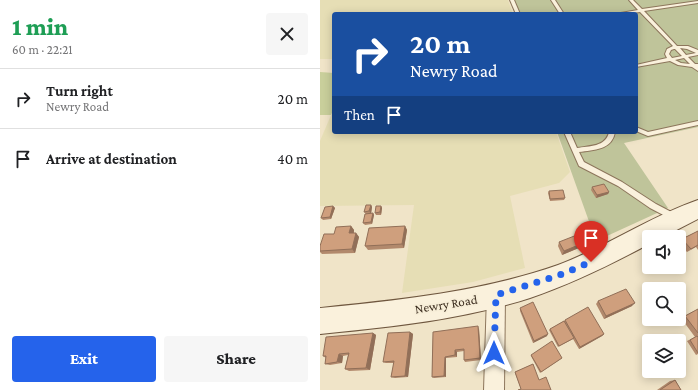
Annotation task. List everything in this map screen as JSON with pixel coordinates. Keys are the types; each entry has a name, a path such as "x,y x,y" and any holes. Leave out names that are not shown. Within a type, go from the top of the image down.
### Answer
{"main road":[{"name":"Newry Road","path":"320,321 427,308 496,295 557,276 618,250 698,209"}],"street":[{"path":"494,390 496,295"}],"lane":[{"path":"512,0 517,12"},
{"path":"553,0 561,12"},
{"path":"631,0 640,11 697,67"},
{"path":"632,12 698,2"},
{"path":"697,67 679,64 668,57 668,52 676,47 686,48 698,53"},
{"path":"638,66 698,53"},
{"path":"638,130 648,134 698,123"},
{"path":"568,134 581,164 620,184 653,206 678,218"},
{"path":"574,150 602,145 611,138 612,134"}],"shaded area":[{"path":"320,0 508,0 512,12 332,12 332,59 320,59"},
{"path":"332,113 332,134 557,134 570,172 559,183 510,196 525,268 473,282 402,293 414,205 320,206 320,141"}],"green space":[{"path":"510,0 698,0 698,127 624,143 668,208 596,241 558,134 638,134 638,12 514,12"},
{"path":"320,72 332,73 332,113 331,115 320,115"}],"building":[{"path":"604,184 609,192 597,195 592,187"},
{"path":"563,190 565,198 550,199 549,191"},
{"path":"366,205 371,205 369,211 364,212"},
{"path":"333,206 330,217 321,218 325,207"},
{"path":"376,206 381,206 380,212 375,213"},
{"path":"373,213 371,222 363,223 365,214"},
{"path":"351,226 349,233 356,233 352,249 320,251 324,234 334,234 336,227"},
{"path":"405,226 402,244 365,246 369,228"},
{"path":"698,231 698,245 691,249 686,243 686,237"},
{"path":"582,233 588,241 564,251 559,242"},
{"path":"626,289 635,303 606,316 598,301"},
{"path":"533,302 548,334 534,341 520,308"},
{"path":"588,307 604,334 580,347 565,320"},
{"path":"698,309 698,333 686,317 686,315"},
{"path":"564,321 574,338 559,346 550,329"},
{"path":"478,326 480,358 464,360 464,349 455,350 455,355 445,357 444,376 432,377 433,332"},
{"path":"410,332 405,376 391,377 394,361 383,362 388,333"},
{"path":"373,333 366,368 345,369 349,353 339,354 337,362 325,364 326,356 323,356 326,337"},
{"path":"697,336 698,337 698,353 690,340"},
{"path":"552,341 562,358 541,372 531,355"},
{"path":"533,364 539,380 546,377 551,390 518,390 521,389 515,372"},
{"path":"675,380 681,390 660,390"}],"route":[{"path":"494,353 496,295 557,276 591,262"}]}
